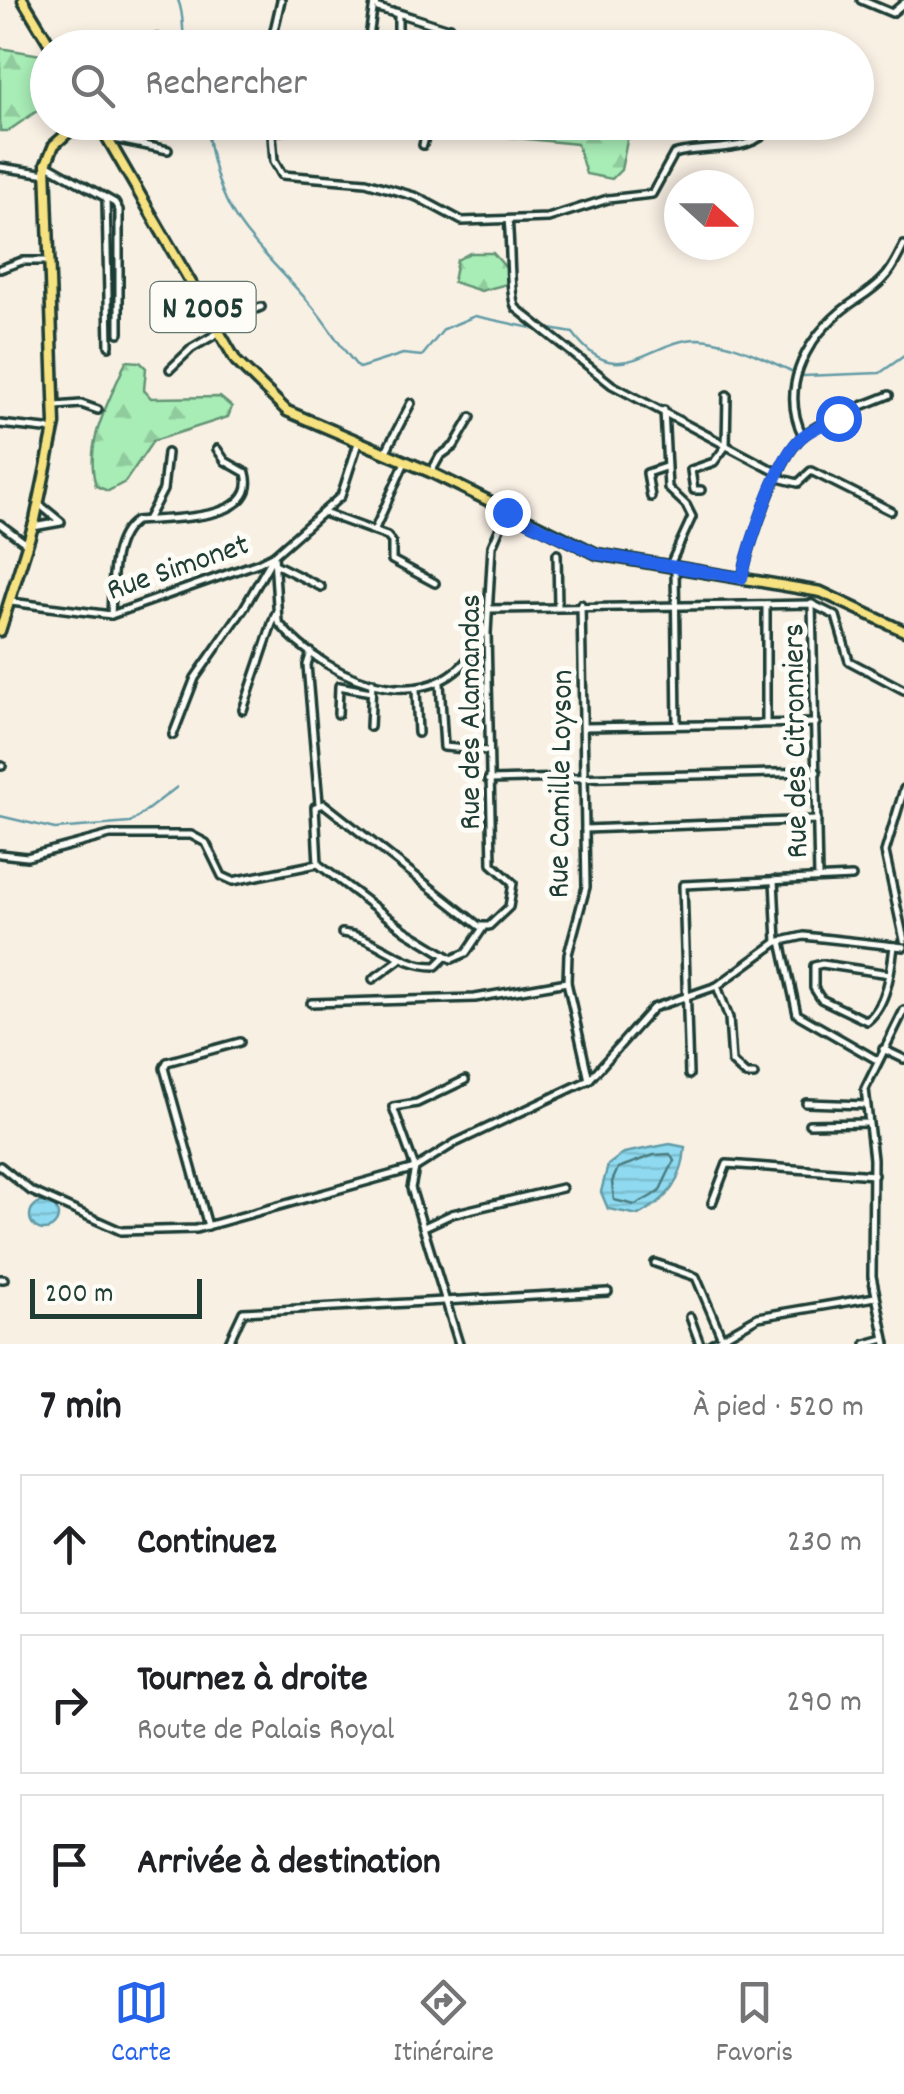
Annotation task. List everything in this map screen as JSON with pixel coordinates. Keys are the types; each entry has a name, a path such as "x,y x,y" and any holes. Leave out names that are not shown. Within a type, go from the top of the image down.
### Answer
{"main road":[{"path":"22,0 41,30"},
{"path":"0,631 33,527 54,430 46,169 60,140"},
{"name":"N 2005","path":"107,140 216,329 260,388 287,410 406,460 597,554 820,592 904,631"}],"street":[{"path":"274,30 281,0"},
{"path":"862,0 892,13 904,2"},
{"path":"370,30 374,1 395,12 458,30"},
{"path":"395,12 399,30"},
{"path":"116,140 168,150"},
{"path":"273,140 275,167 282,175 366,182 417,197 454,220 548,218 608,199 652,194 674,154 733,147 750,140"},
{"path":"423,144 424,140"},
{"path":"0,167 46,169 115,203 121,222 118,333"},
{"path":"106,198 109,346"},
{"path":"508,220 514,263 512,303 612,385 779,476 798,483 811,471 891,511"},
{"path":"803,436 792,415 790,396 807,352 836,315 887,275 904,245"},
{"path":"0,269 22,261 48,261"},
{"path":"170,369 216,329 261,307"},
{"path":"701,490 694,490 692,468 712,463 726,446 728,395"},
{"path":"742,578 749,547 779,476 803,436 888,395"},
{"path":"385,453 411,403"},
{"path":"56,406 81,404 98,410"},
{"path":"664,410 669,492 686,505 692,517 672,568 677,725"},
{"path":"430,472 438,458 454,446 471,417"},
{"path":"0,424 54,430"},
{"name":"Rue Simonet","path":"6,606 50,604 93,616 111,616 274,554 324,513 348,483 358,443"},
{"path":"111,616 123,531 136,521 195,520 234,502 244,493 248,478 218,450"},
{"path":"147,520 163,490 167,453"},
{"path":"374,531 406,460"},
{"path":"651,497 647,474 665,467"},
{"path":"33,527 61,522 39,504"},
{"name":"Rue des Alamandas","path":"483,928 502,916 514,890 511,878 492,864 488,780 492,546 507,512"},
{"path":"324,513 391,539 392,560 435,583"},
{"path":"0,524 28,545"},
{"path":"243,710 276,612 274,554"},
{"path":"173,735 195,678 244,608 274,554"},
{"path":"557,554 558,607"},
{"path":"275,564 322,587"},
{"path":"276,612 284,629 327,664 372,682 416,690 440,683 476,646 490,609 582,604 812,604 836,616 849,661 904,690"},
{"name":"Rue Camille Loyson","path":"582,604 586,886 568,954 567,982 590,1080"},
{"path":"766,604 766,723"},
{"name":"Rue des Citronniers","path":"812,604 818,878"},
{"path":"310,652 307,665 322,803 318,864"},
{"path":"370,726 372,682"},
{"path":"440,683 444,748 488,751"},
{"path":"338,714 338,686 371,692"},
{"path":"416,690 418,733"},
{"path":"583,726 816,723"},
{"path":"488,780 817,772"},
{"path":"0,1167 31,1191 108,1228 178,1231 415,1168 456,1144 590,1080 652,1008 717,986 779,941 804,936 894,946 904,943 884,852 904,790"},
{"path":"322,803 483,928 466,954 444,958 432,966 400,960 377,942 342,932"},
{"path":"585,829 817,820"},
{"path":"0,854 27,858 110,835 191,835 206,843 222,876 233,882 318,864 444,958"},
{"path":"689,1075 680,891 691,882 852,877"},
{"path":"774,880 779,941 797,1014 877,1060"},
{"path":"890,974 822,964 814,966 812,972 821,999 867,1021 874,1015 890,974 894,946"},
{"path":"374,978 400,960"},
{"path":"312,1002 475,998 567,982"},
{"path":"717,986 730,1018 732,1062 746,1075 754,1075"},
{"path":"866,1344 885,1342 874,1298 870,1240 874,1176 866,1082 904,1010"},
{"path":"208,1226 164,1068 167,1062 240,1042"},
{"path":"884,1049 904,1059"},
{"path":"459,1344 410,1188 415,1168 393,1107 417,1103 464,1080"},
{"path":"806,1103 866,1105"},
{"path":"809,1124 868,1122"},
{"path":"712,1203 727,1164 874,1176"},
{"path":"424,1227 452,1214 562,1188"},
{"path":"655,1263 696,1277 722,1338"},
{"path":"228,1344 243,1312 608,1292"},
{"path":"711,1344 758,1317 874,1298"},
{"path":"690,1317 700,1344"}],"green space":[{"path":"0,48 30,53 30,116 8,131 0,131"},
{"path":"537,140 627,140 621,170 612,179 586,174 577,144"},
{"path":"470,253 493,253 507,269 507,284 481,291 453,282 457,260"},
{"path":"126,361 140,362 146,368 144,390 151,398 220,397 232,407 228,417 153,441 125,482 108,491 96,486 93,454 100,422"}],"water":[{"path":"670,1144 685,1147 677,1180 665,1196 638,1215 608,1209 601,1192 608,1165 624,1153"},
{"path":"44,1202 54,1206 58,1216 54,1226 44,1230 34,1226 30,1216 34,1206"}],"waterway":[{"path":"178,0 183,30"},
{"path":"209,140 219,183 241,225 312,306 359,368 403,354 422,356 444,329 475,316 541,330"},
{"path":"550,329 573,333 589,351 605,360 634,359 681,341 698,339 734,346 793,372"},
{"path":"803,376 880,373 904,356"},
{"path":"0,816 55,829 130,823 177,787"}],"route":[{"path":"507,512 597,554 742,578 749,547 792,451 803,436 838,418"}]}
